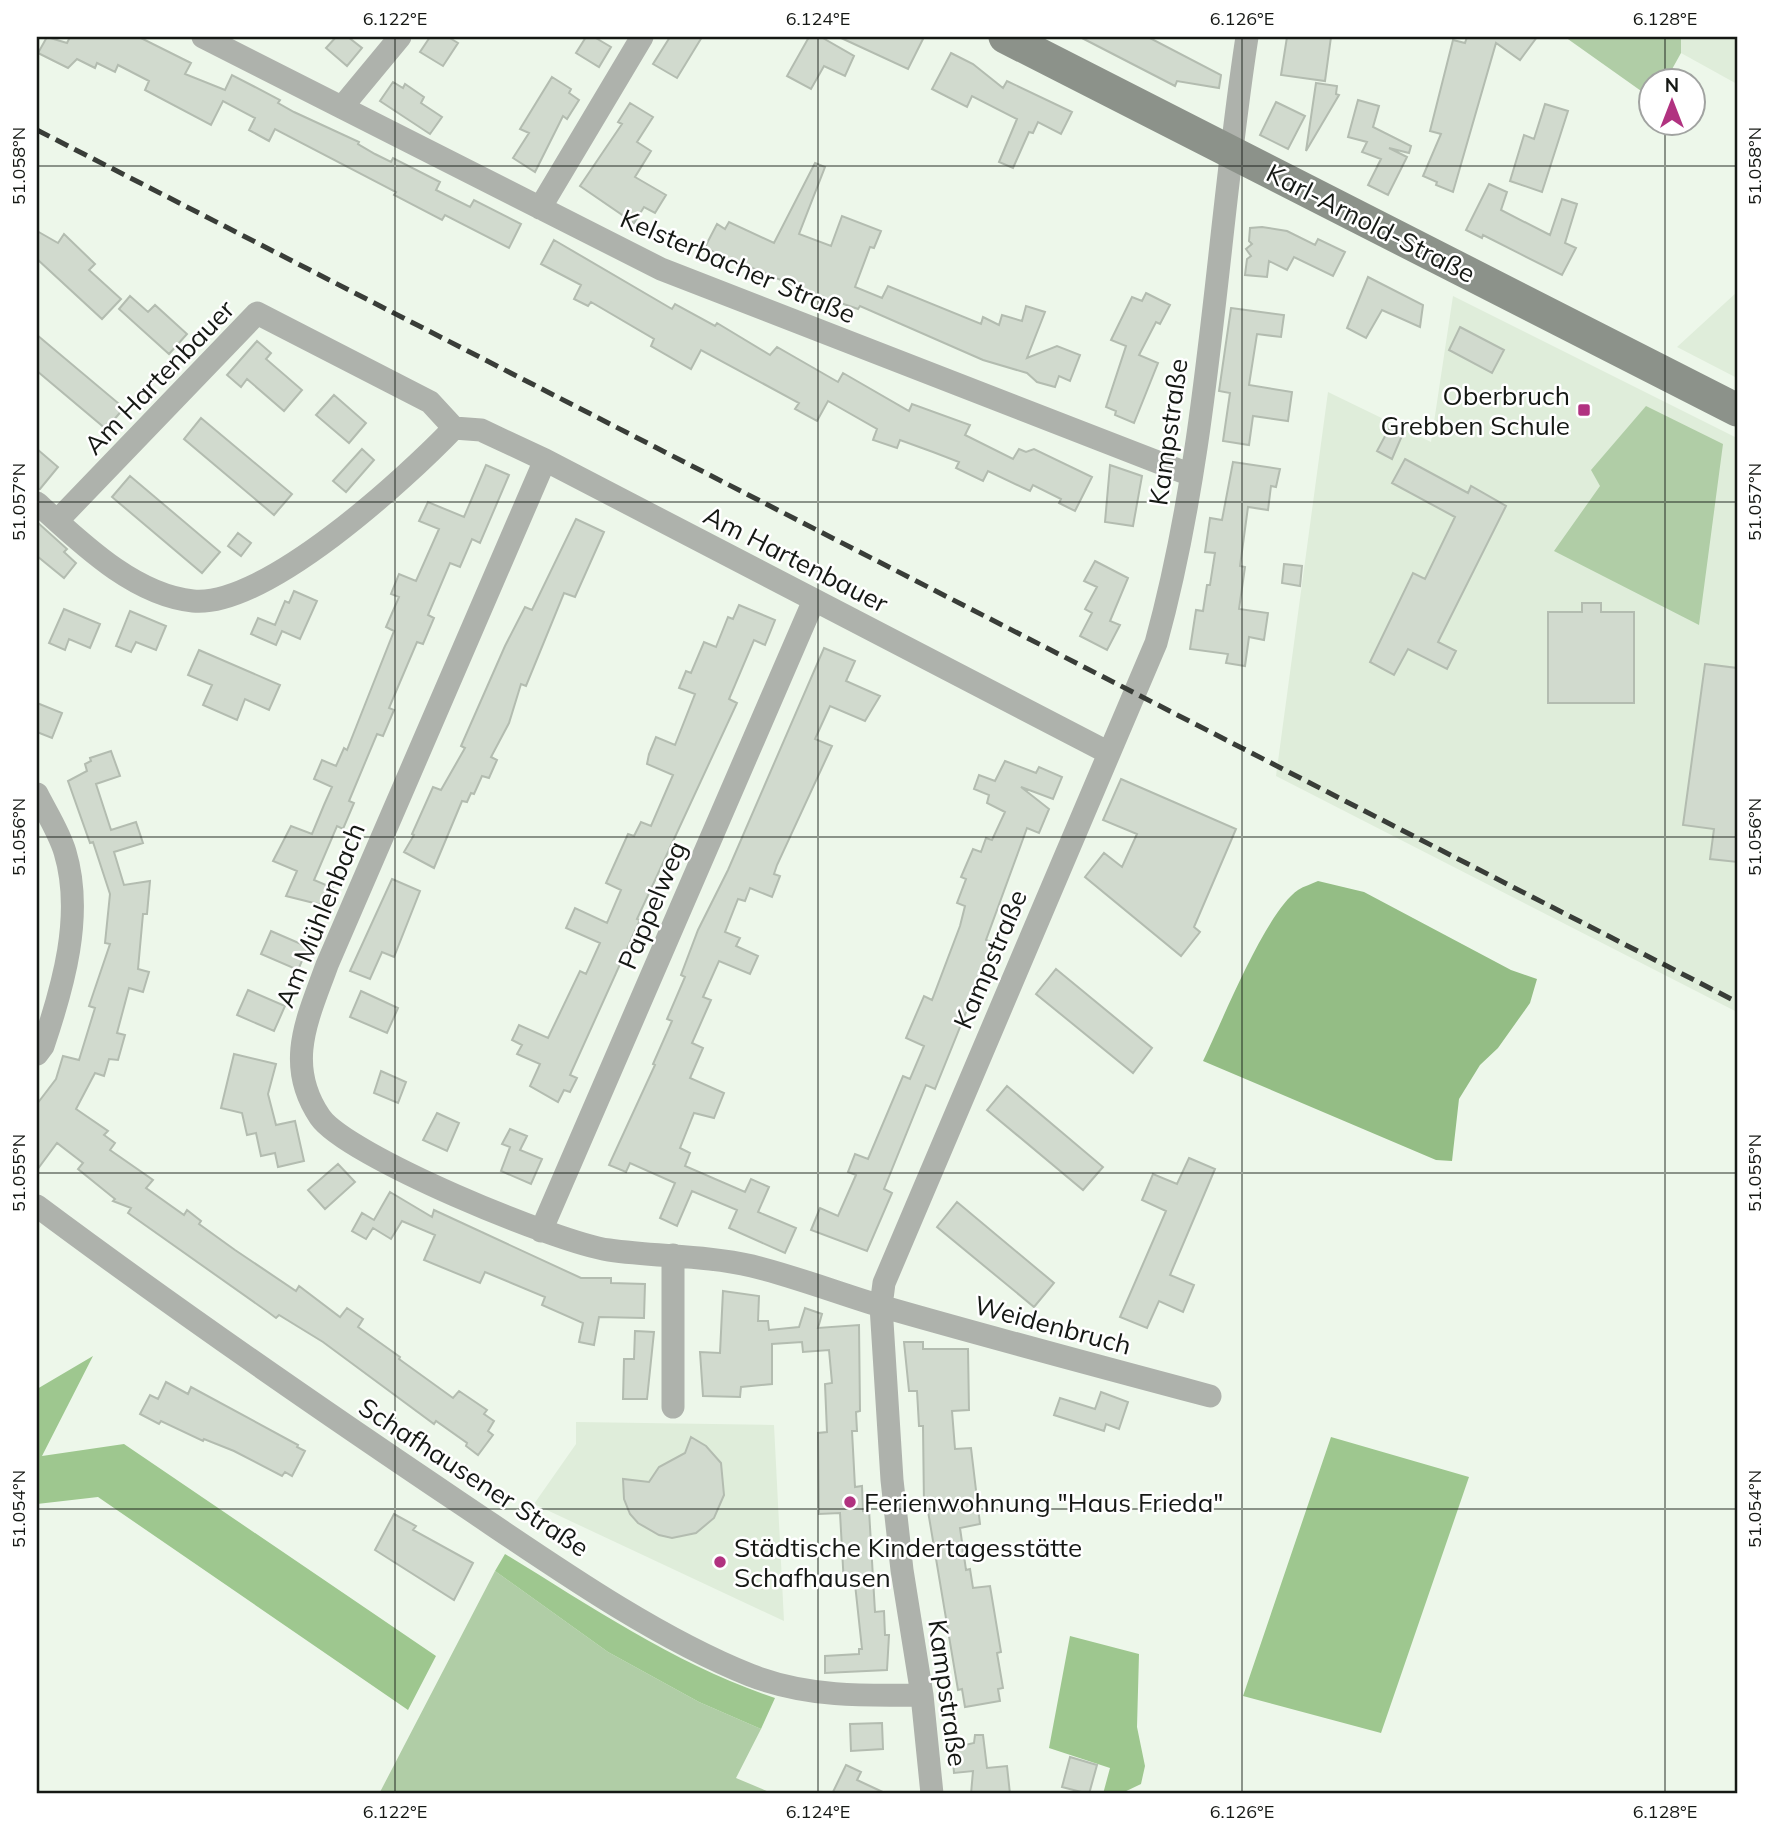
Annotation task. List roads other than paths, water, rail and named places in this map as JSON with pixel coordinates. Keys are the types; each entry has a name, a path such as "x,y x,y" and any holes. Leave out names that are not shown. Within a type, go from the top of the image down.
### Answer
{"main road":[{"name":"Karl-Arnold-Straße","path":"1005,37 1737,410"}],"street":[{"name":"Kelsterbacher Straße","path":"203,37 661,270 1191,475"},
{"path":"342,107 400,37"},
{"path":"540,208 642,37"},
{"name":"Kampstraße","path":"932,1794 922,1695 902,1570 892,1480 881,1306 891,1261 1156,643 1170,590 1191,475 1247,37"},
{"name":"Am Hartenbauer","path":"57,521 257,313 430,402 454,428 481,430 545,460 1109,753"},
{"path":"37,503 111,564 160,593 194,601 235,596 360,517 415,469 454,428"},
{"name":"Am Mühlenbach","path":"545,460 327,965 304,1030 301,1079 321,1119 366,1152 541,1231 608,1250 673,1255 754,1267 881,1306"},
{"name":"Pappelweg","path":"541,1231 814,600"},
{"path":"37,794 65,852 72,907 63,989 43,1046 37,1054"},
{"name":"Schafhausener Straße","path":"37,1206 301,1397 504,1534 676,1639 751,1675 799,1688 844,1696 922,1695"},
{"path":"673,1255 673,1407"},
{"name":"Weidenbruch","path":"881,1306 1210,1396"}],"railway":[{"path":"37,130 1737,1002"}],"place":[{"name":"Oberbruch Grebben Schule","path":"1584,410"},
{"name":"Ferienwohnung \"Haus Frieda\"","path":"850,1502"},
{"name":"Städtische Kindertagesstätte Schafhausen","path":"720,1562"}]}
